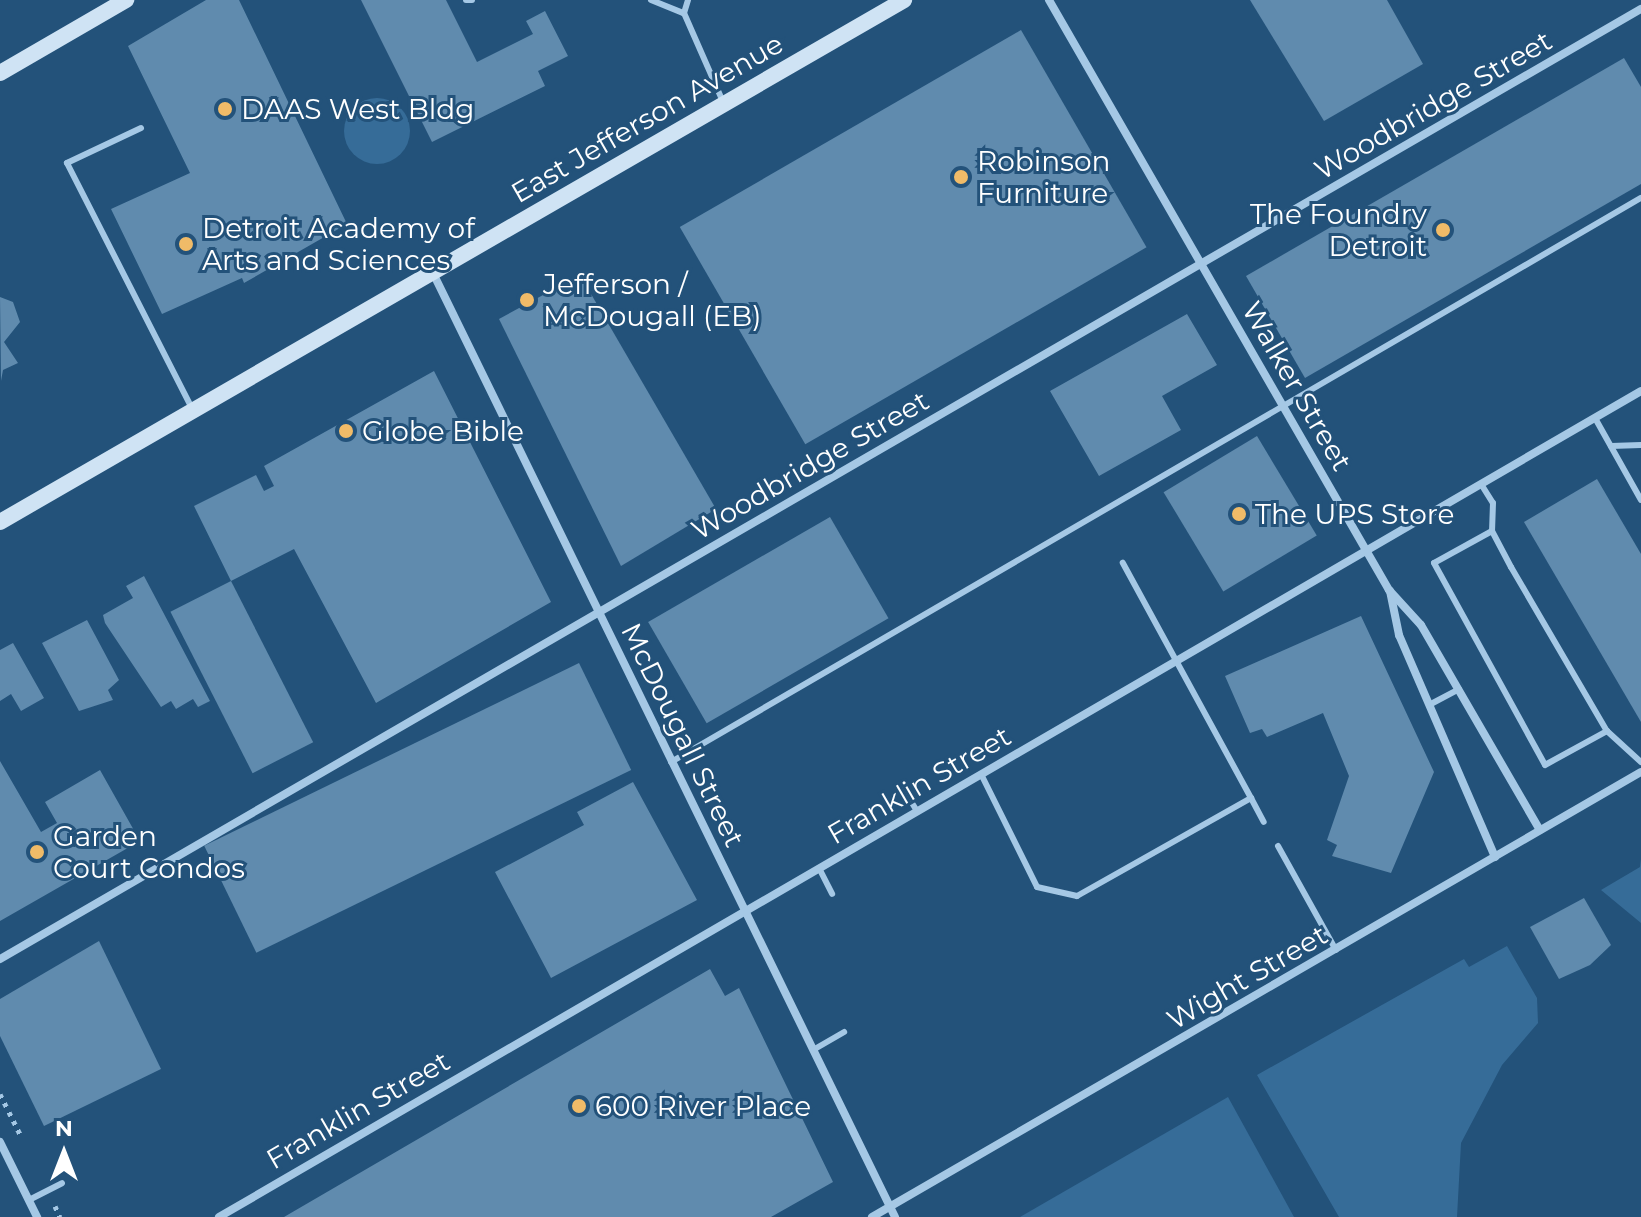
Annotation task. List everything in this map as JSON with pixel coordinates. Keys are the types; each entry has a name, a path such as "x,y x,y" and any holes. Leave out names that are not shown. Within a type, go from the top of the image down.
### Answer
{"main road":[{"path":"0,73 126,0"},
{"name":"East Jefferson Avenue","path":"0,522 904,0"}],"street":[{"name":"Walker Street","path":"1049,0 1389,590 1421,625 1540,830"},
{"name":"Woodbridge Street","path":"0,959 1641,9"},
{"name":"McDougall Street","path":"433,272 893,1213"},
{"name":"Franklin Street","path":"219,1217 1641,391"},
{"path":"1389,590 1399,635 1495,857"},
{"name":"Wight Street","path":"872,1217 893,1213 1641,772"},
{"path":"0,1142 37,1217"}],"lane":[{"path":"651,0 684,13"},
{"path":"688,0 684,13 724,104"},
{"path":"141,128 67,163 194,411"},
{"path":"671,762 1641,198"},
{"path":"1595,418 1641,500"},
{"path":"1611,446 1641,445"},
{"path":"1481,484 1493,503 1492,531 1607,731 1641,762"},
{"path":"1492,531 1434,563 1545,765 1607,731"},
{"path":"1123,563 1264,822"},
{"path":"1429,705 1459,689"},
{"path":"981,774 1037,887 1077,896 1251,798"},
{"path":"902,787 917,811"},
{"path":"1278,846 1336,950"},
{"path":"819,868 832,894"},
{"path":"813,1051 844,1032"},
{"path":"29,1200 62,1183"}],"shaded area":[{"path":"383,98 401,107 408,118 408,144 401,155 390,162 371,164 358,159 349,150 344,125 349,112 358,103"},
{"path":"1641,859 1641,923 1601,890 1640,867"},
{"path":"1507,946 1537,998 1538,1023 1502,1065 1461,1143 1457,1217 1339,1217 1257,1075 1464,959 1469,967"},
{"path":"1228,1097 1294,1217 1020,1217"}],"building":[{"name":"DAAS West Bldg","path":"206,0 239,0 347,224 244,283 242,278 162,314 111,209 190,173 128,46"},
{"path":"361,0 446,0 477,62 533,34 526,21 545,11 568,56 538,71 545,86 432,142"},
{"path":"1250,0 1387,0 1423,64 1324,121"},
{"path":"1021,30 1146,247 805,444 680,227"},
{"name":"The Foundry Detroit","path":"1624,58 1641,87 1641,184 1305,378 1246,276"},
{"path":"580,275 716,509 621,566 499,319"},
{"path":"0,297 13,302 20,322 4,342 18,363 3,370 1,381"},
{"path":"1187,314 1217,365 1162,396 1181,430 1099,476 1050,391"},
{"path":"434,371 551,602 376,703 294,549 231,581 194,506 256,475 264,491 274,486 264,466"},
{"name":"The UPS Store","path":"1257,436 1317,535 1223,592 1164,492"},
{"path":"1597,479 1641,554 1641,722 1524,522"},
{"path":"830,517 888,618 707,723 648,622"},
{"path":"144,576 210,701 198,707 193,699 176,709 171,701 161,707 105,623 103,615 133,598 126,586"},
{"path":"231,581 313,742 253,773 170,612"},
{"path":"1361,616 1434,772 1391,873 1332,856 1337,845 1327,840 1349,776 1323,713 1267,737 1262,729 1250,733 1225,676"},
{"path":"87,620 119,680 108,690 113,700 79,711 42,643"},
{"path":"13,643 44,698 21,711 11,694 0,701 0,650"},
{"path":"579,663 631,770 256,953 204,846"},
{"path":"0,761 41,832 57,823 45,802 100,770 140,841 0,921"},
{"path":"633,782 697,900 551,978 495,872 584,825 577,812"},
{"path":"1584,898 1611,945 1590,965 1559,979 1530,927"},
{"path":"99,941 161,1069 44,1126 0,1036 0,999"},
{"path":"710,969 725,996 739,988 833,1182 771,1217 284,1217"}],"place":[{"name":"DAAS West Bldg","path":"225,109"},
{"name":"Robinson Furniture","path":"961,177"},
{"name":"The Foundry Detroit","path":"1443,230"},
{"name":"Detroit Academy of Arts and Sciences","path":"186,244"},
{"name":"Jefferson / McDougall (EB)","path":"527,300"},
{"name":"Globe Bible","path":"346,431"},
{"name":"The UPS Store","path":"1239,514"},
{"name":"Garden Court Condos","path":"37,852"},
{"name":"600 River Place","path":"579,1106"}]}
